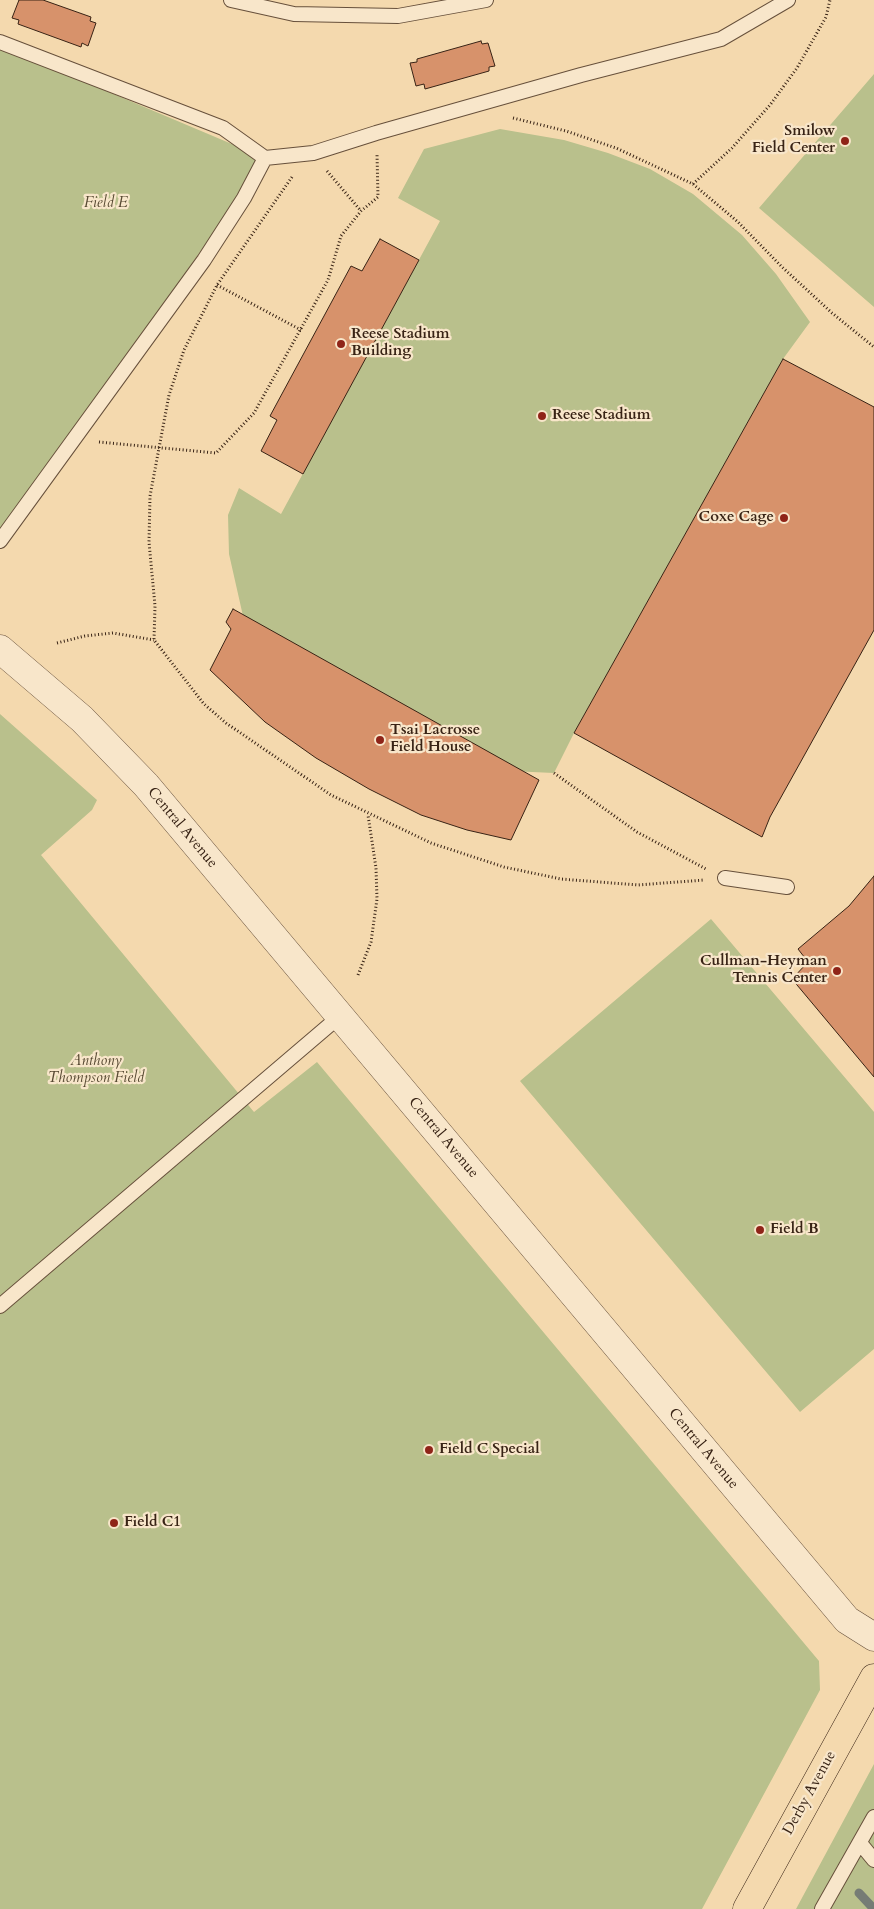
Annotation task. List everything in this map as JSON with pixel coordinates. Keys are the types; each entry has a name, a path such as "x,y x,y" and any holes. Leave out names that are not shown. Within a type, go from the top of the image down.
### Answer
{"highway":[{"name":"Derby Avenue","path":"747,1909 874,1678"}],"street":[{"name":"Central Avenue","path":"0,650 82,719 146,785 847,1620 874,1637"}],"lane":[{"path":"231,0 294,14 398,16 486,0"},
{"path":"0,42 223,128 265,158 313,154 376,133 721,39 788,0"},
{"path":"0,541 204,260 244,198 265,158"},
{"path":"725,878 787,887"},
{"path":"0,1306 340,1016"},
{"path":"822,1909 874,1817"},
{"path":"860,1843 874,1860"}],"path":[{"path":"693,184 732,148 770,106 797,68 826,17 830,0"},
{"path":"480,104 515,119 566,131 616,148 693,184 738,222 832,312 874,347"},
{"path":"74,440 216,453 254,413 328,280 341,236 361,211 378,197 376,133"},
{"path":"313,154 290,179 218,285 184,350 169,395 150,496 149,542 155,606 154,640 204,704 226,723 331,795 368,815 431,844 504,867 561,879 638,885 725,878"},
{"path":"344,191 361,211"},
{"path":"218,285 301,330"},
{"path":"57,643 85,636 113,633 154,640"},
{"path":"554,773 637,832 725,878"},
{"path":"358,975 371,942 377,899 376,868 368,815"}],"green space":[{"name":"Field E","path":"0,46 265,158 0,541"},
{"name":"Smilow Field Center","path":"874,74 874,307 759,208"},
{"name":"Reese Stadium","path":"500,129 564,140 608,153 650,169 693,194 742,235 776,274 810,322 783,359 574,733 554,773 510,771 243,616 229,554 228,515 239,488 281,514 440,221 398,198 424,149"},
{"name":"Anthony Thompson Field","path":"0,714 97,800 92,810 41,855 254,1112 317,1062 819,1661 820,1690 702,1909 0,1909"},
{"name":"Field B","path":"711,919 874,1112 874,1349 800,1412 520,1081"},
{"path":"874,1764 874,1909 796,1909"}],"building":[{"path":"19,0 43,0 91,17 90,21 96,23 88,46 82,43 81,47 18,24 19,20 12,18"},
{"path":"481,41 482,44 488,43 495,66 489,67 489,71 425,89 424,84 416,86 410,63 417,62 417,59"},
{"name":"Reese Stadium Building","path":"380,239 419,260 303,474 261,451 277,420 270,416 351,266 362,271"},
{"name":"Coxe Cage","path":"783,359 874,407 874,630 770,817 762,837 574,733"},
{"name":"Tsai Lacrosse Field House","path":"233,609 539,780 511,840 467,830 421,815 369,789 316,758 265,722 210,670 231,629 226,622"},
{"name":"Cullman-Heyman Tennis Center","path":"874,876 874,1077 792,979 808,962 798,949 849,906"}],"waterway":[{"path":"859,1893 874,1909"}],"place":[{"name":"Smilow Field Center","path":"845,141"},
{"name":"Reese Stadium Building","path":"341,344"},
{"name":"Reese Stadium","path":"542,416"},
{"name":"Coxe Cage","path":"784,518"},
{"name":"Tsai Lacrosse Field House","path":"380,740"},
{"name":"Cullman-Heyman Tennis Center","path":"837,971"},
{"name":"Field B","path":"760,1230"},
{"name":"Field C Special","path":"429,1450"},
{"name":"Field C1","path":"114,1523"}]}
